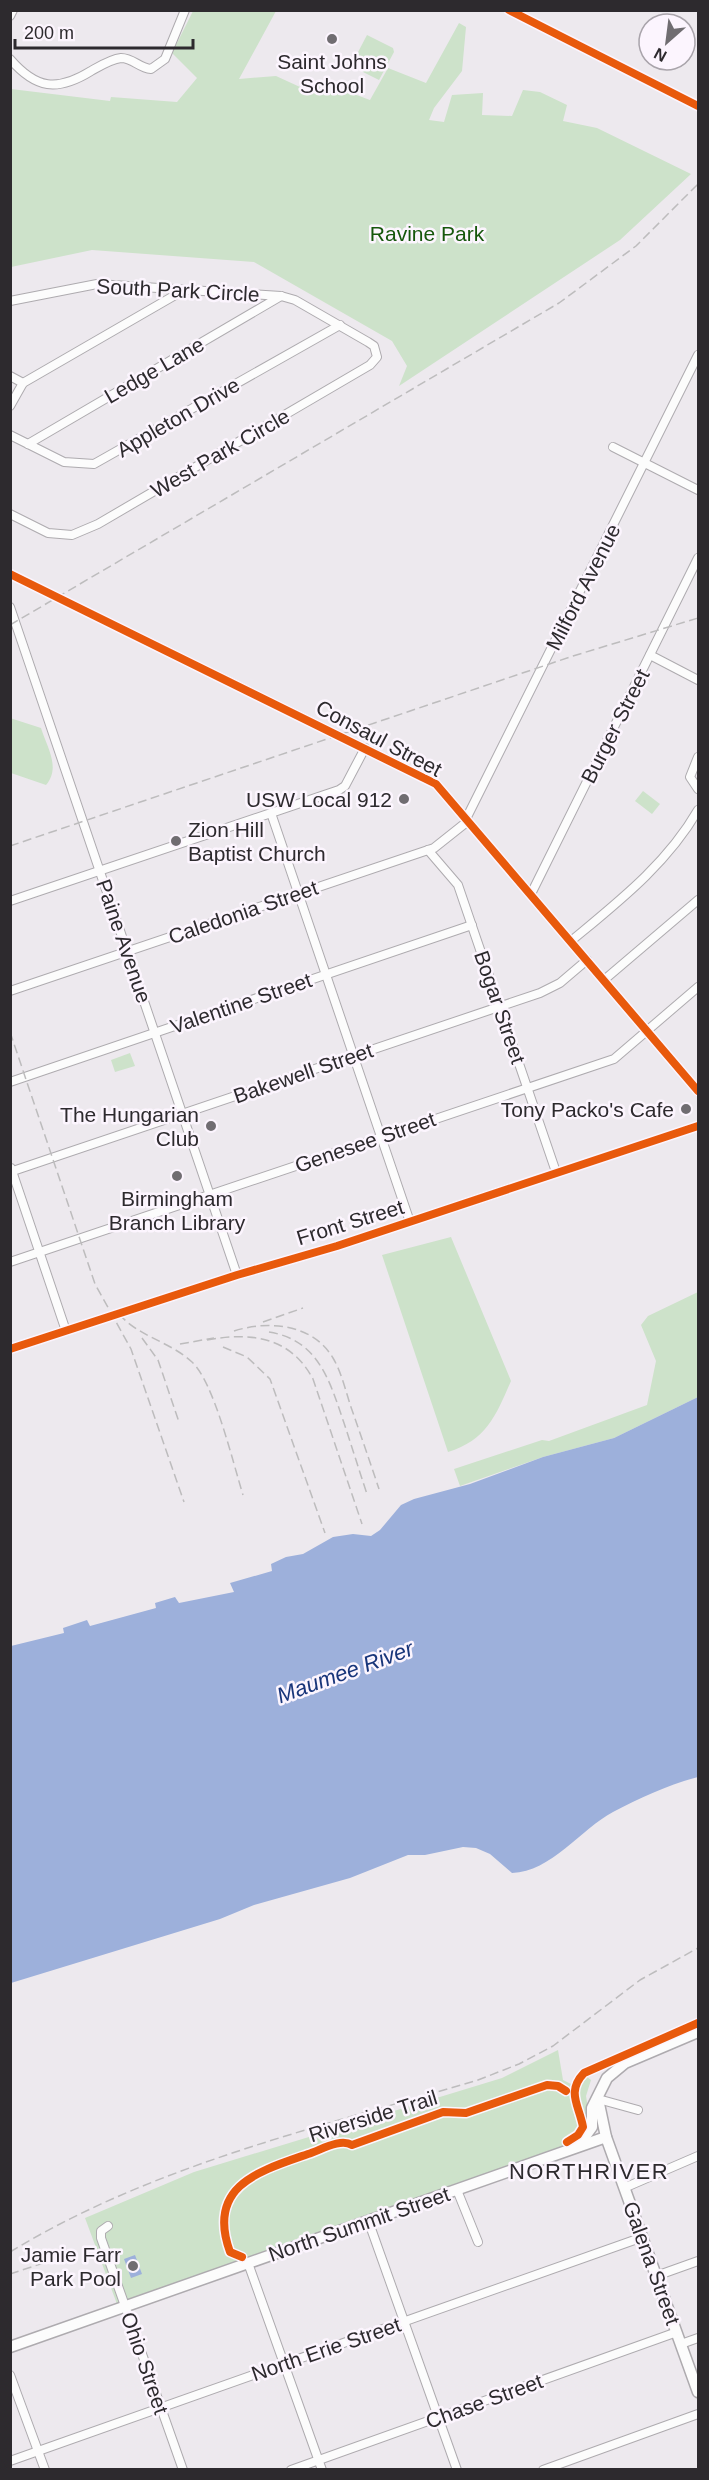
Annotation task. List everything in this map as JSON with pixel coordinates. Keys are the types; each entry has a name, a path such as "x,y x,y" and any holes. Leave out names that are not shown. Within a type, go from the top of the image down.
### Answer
{"main road":[{"path":"574,2149 592,2127 592,2108 604,2082 615,2070 699,2032"},
{"name":"Galena Street","path":"598,2099 606,2137 699,2392"},
{"name":"North Summit Street","path":"10,2347 606,2137"}],"street":[{"path":"10,16 13,10"},
{"path":"10,59 32,80 56,85 72,82 101,65 120,58 132,60 143,68 151,69 159,66 165,59 185,10"},
{"path":"510,10 699,105"},
{"name":"South Park Circle","path":"10,301 97,284 186,289 280,296 295,300 340,325"},
{"path":"10,406 23,383 186,289"},
{"name":"Ledge Lane","path":"28,444 280,296"},
{"name":"Appleton Drive","path":"10,435 64,462 94,464 340,325"},
{"name":"West Park Circle","path":"10,514 48,533 72,535 98,524 168,484 375,361 377,352 374,346 340,325"},
{"name":"Milford Avenue","path":"467,820 699,355"},
{"path":"10,376 23,383"},
{"path":"613,447 699,490"},
{"name":"Burger Street","path":"531,894 699,558"},
{"name":"Consaul Street","path":"10,574 436,784 586,960 697,1085"},
{"name":"Paine Avenue","path":"10,607 237,1275"},
{"path":"650,656 699,680"},
{"path":"10,901 345,786 365,748"},
{"path":"699,757 690,777 699,789"},
{"path":"571,941 648,876 673,847 699,810"},
{"path":"271,813 410,1222"},
{"name":"Caledonia Street","path":"10,991 428,850 467,820"},
{"name":"Bogar Street","path":"428,850 458,885 501,1005 556,1172"},
{"path":"604,980 699,900"},
{"name":"Valentine Street","path":"10,1082 472,925"},
{"name":"Bakewell Street","path":"11,1170 551,988 586,960"},
{"name":"Genesee Street","path":"10,1262 614,1059 699,987"},
{"name":"Front Street","path":"10,1349 237,1275 410,1222 699,1126"},
{"path":"11,1170 66,1331"},
{"path":"598,2099 638,2110"},
{"path":"624,2188 699,2156"},
{"path":"457,2190 478,2242"},
{"path":"368,2220 457,2469"},
{"name":"Ohio Street","path":"108,2226 101,2231 101,2238 183,2469"},
{"name":"North Erie Street","path":"10,2461 642,2237"},
{"path":"656,2276 699,2261"},
{"path":"248,2263 321,2469"},
{"name":"Chase Street","path":"291,2469 677,2332"},
{"path":"681,2344 699,2338"},
{"path":"10,2375 45,2469"},
{"path":"543,2469 699,2414"}],"green space":[{"name":"Ravine Park","path":"193,11 276,11 239,79 276,76 300,87 324,83 370,100 388,68 426,83 459,23 466,27 462,71 434,108 429,120 444,122 452,95 483,93 482,115 512,116 523,90 540,92 567,105 563,121 597,128 691,174 620,240 399,386 407,366 392,341 254,262 92,250 11,267 11,89 110,101 111,97 177,102 197,78 172,53"},
{"path":"367,35 393,48 394,52 379,80 363,72 356,56"},
{"path":"10,718 41,728 53,765 46,785 11,773"},
{"path":"643,791 660,804 652,814 635,801"},
{"path":"130,1053 135,1066 115,1072 111,1060"},
{"path":"451,1237 511,1381 495,1415 481,1433 472,1441 448,1452 382,1255"},
{"path":"698,1292 698,1397 614,1438 543,1457 460,1486 454,1469 542,1440 549,1441 647,1405 656,1361 641,1325 648,1316"},
{"path":"558,2050 563,2080 571,2084 582,2073 591,2080 586,2096 590,2121 577,2141 117,2304 85,2218 194,2172 502,2078"}],"water":[{"name":"Maumee River","path":"698,1397 698,1777 655,1792 613,1812 553,1858 526,1871 512,1873 490,1854 476,1848 463,1847 425,1855 408,1855 350,1878 254,1905 220,1919 11,1983 11,1646 64,1633 63,1628 87,1620 90,1626 156,1608 155,1603 175,1597 179,1603 234,1592 230,1583 272,1571 271,1564 286,1557 303,1554 333,1537 353,1534 371,1536 380,1530 401,1505 414,1499 470,1484 543,1457 614,1438"},
{"name":"Jamie Farr Park Pool","path":"135,2255 142,2274 131,2278 124,2259"}],"railway":[{"path":"10,625 559,303 636,246 698,184"},
{"path":"10,846 573,656 698,618"},
{"path":"10,1032 95,1284 131,1349 184,1502"},
{"path":"263,1322 303,1308"},
{"path":"119,1314 145,1334 183,1355 200,1372 215,1404 243,1495"},
{"path":"234,1331 261,1326 289,1328 314,1338 324,1347 339,1370 379,1489"},
{"path":"269,1332 300,1344 320,1365 344,1423 367,1494"},
{"path":"207,1340 238,1337 268,1340 293,1354 304,1365 313,1379 362,1524"},
{"path":"142,1338 158,1360 179,1422"},
{"path":"180,1344 214,1338"},
{"path":"223,1347 247,1357 270,1379 325,1533"},
{"path":"10,2252 121,2195 179,2172 298,2132 478,2080 519,2064 553,2046 640,1980 698,1948"},
{"path":"10,2274 77,2252"}],"cycle path":[{"path":"509,10 698,106"},
{"path":"10,574 436,784 698,1091"},
{"path":"10,1349 237,1275 337,1246 698,1126"},
{"path":"567,2142 578,2135 583,2127 575,2093 576,2086 584,2073 698,2023"},
{"name":"Riverside Trail","path":"242,2257 230,2252 224,2230 225,2211 231,2196 255,2175 330,2145 342,2143 352,2145 443,2112 466,2113 547,2085 558,2086 566,2091"}],"place":[{"name":"Saint Johns School","path":"332,39"},
{"name":"USW Local 912","path":"404,799"},
{"name":"Zion Hill Baptist Church","path":"176,841"},
{"name":"Tony Packo's Cafe","path":"686,1109"},
{"name":"The Hungarian Club","path":"211,1126"},
{"name":"Birmingham Branch Library","path":"177,1176"},
{"name":"Jamie Farr Park Pool","path":"133,2266"}],"district":[{"name":"NORTHRIVER","path":"589,2171"}]}
